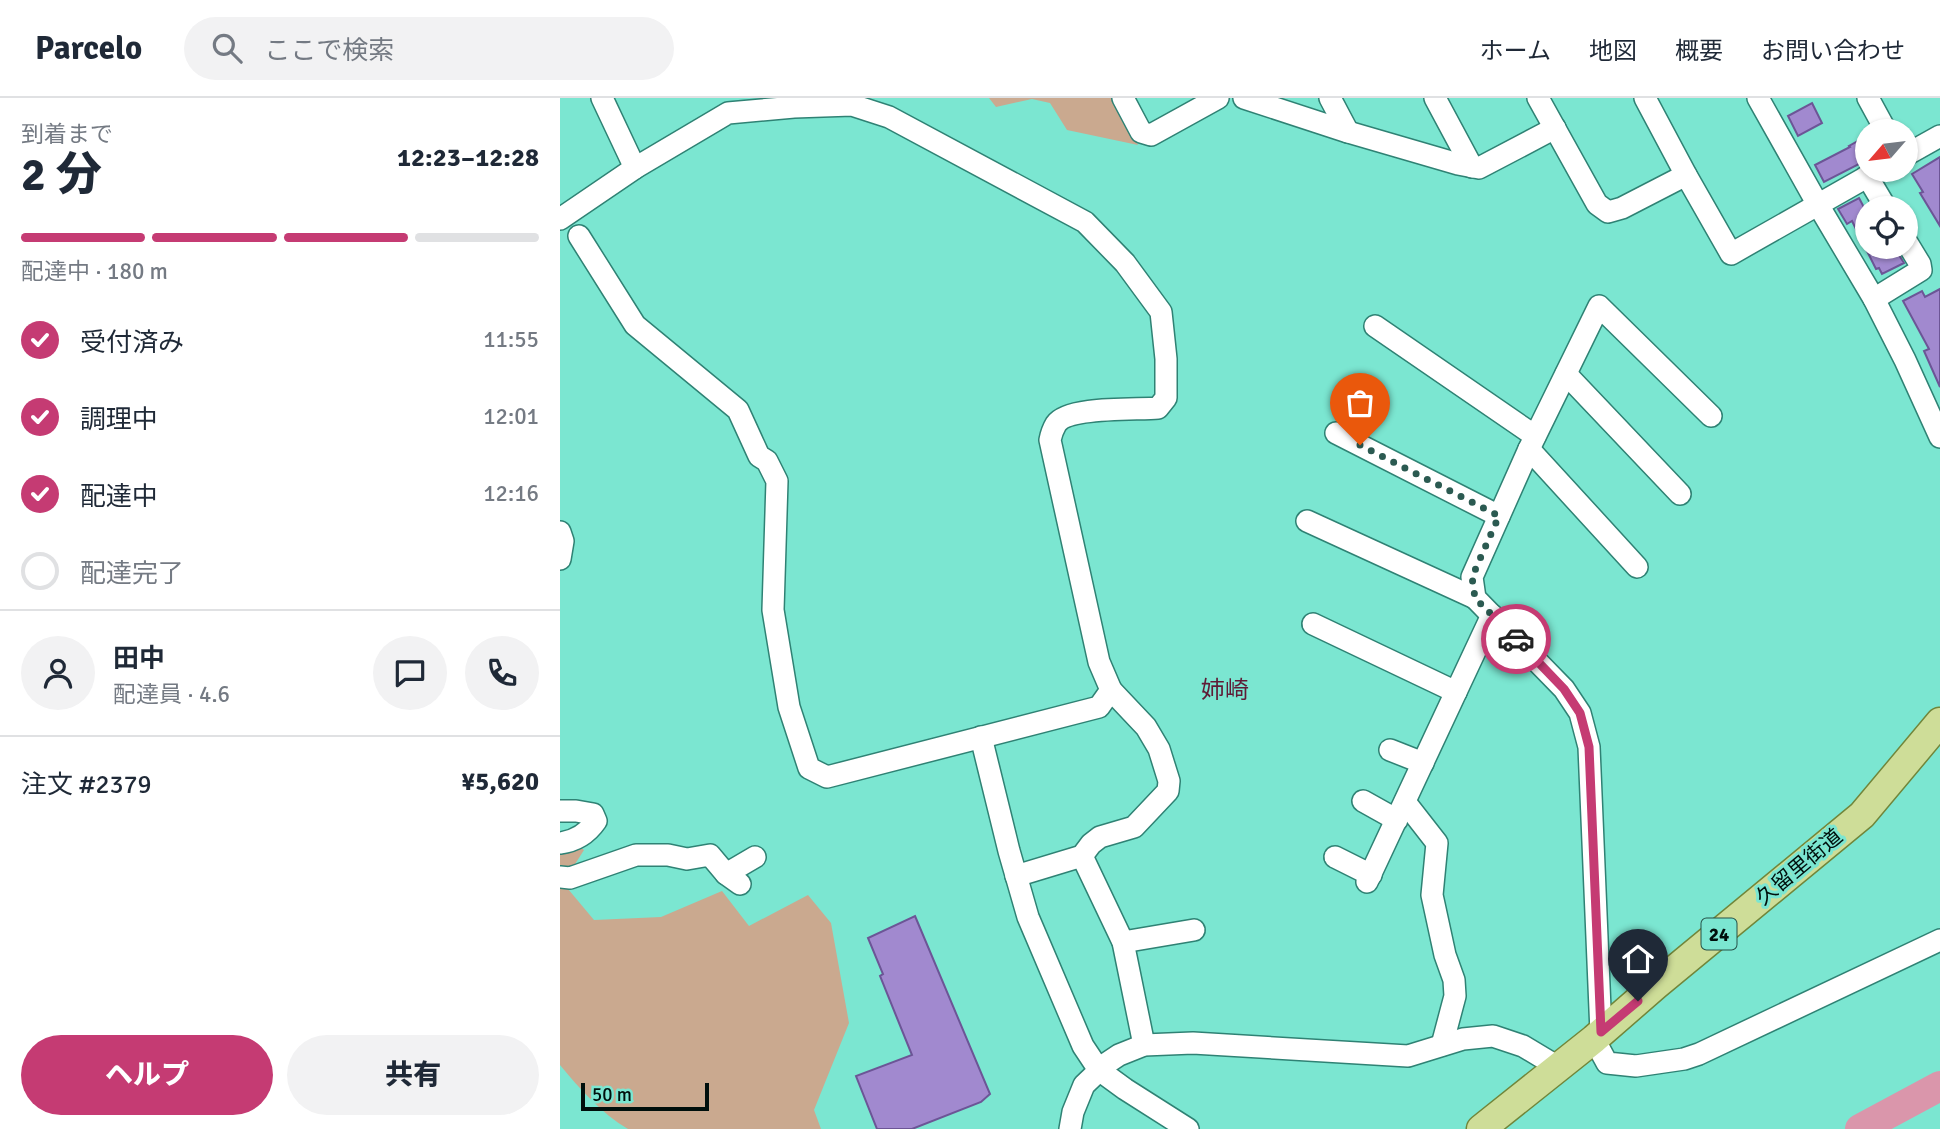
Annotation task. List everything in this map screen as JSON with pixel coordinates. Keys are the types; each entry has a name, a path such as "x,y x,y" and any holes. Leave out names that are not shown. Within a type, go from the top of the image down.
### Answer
{"main road":[{"name":"久留里街道","path":"1481,1129 1558,1068 1600,1045 1656,985 1862,815 1940,722"}],"street":[{"path":"601,98 635,168"},
{"path":"1123,98 1141,132 1151,135 1218,98"},
{"path":"1244,98 1348,132 1479,168 1555,128"},
{"path":"1435,98 1472,167"},
{"path":"1538,98 1597,204 1608,212 1622,208 1686,175"},
{"path":"1645,98 1731,254 1857,182"},
{"path":"1758,98 1874,299 1940,437"},
{"path":"1868,98 1879,119"},
{"path":"1336,100 1348,132"},
{"path":"560,219 635,168 728,113 852,105 889,117 1085,222 1125,262 1161,312 1166,359 1166,398 1158,408 1091,411 1068,416 1056,423 1049,440 1099,662 1111,690 1146,727 1159,750 1169,781 1168,791 1134,827 1100,837 1082,856 1016,876"},
{"path":"1918,148 1940,136"},
{"path":"579,236 635,325 738,410 759,456 767,461 777,481 773,610 789,707 809,768 827,777 1099,707 1111,690"},
{"path":"1874,299 1921,270 1917,259"},
{"path":"1475,598 1472,577 1532,443 1600,306 1711,416"},
{"path":"1376,326 1532,443 1637,567"},
{"path":"1566,374 1680,495"},
{"path":"1336,433 1499,516"},
{"path":"1307,521 1475,598 1564,689 1580,713 1589,747 1600,1045 1636,1066 1684,1059 1704,1053 1940,940"},
{"path":"560,532 563,541 560,559"},
{"path":"1335,857 1369,878 1492,615"},
{"path":"1313,624 1456,692"},
{"path":"981,737 1028,917 1083,1046 1099,1070 1188,1129"},
{"path":"1390,750 1423,763"},
{"path":"1363,802 1401,811 1437,843 1432,895 1445,955 1454,980 1455,996 1442,1045"},
{"path":"560,811 593,814 596,821 590,830 578,839 560,843"},
{"path":"560,877 570,878 636,855 687,859 710,855 733,879 755,857"},
{"path":"1082,856 1123,942 1144,1045"},
{"path":"1123,942 1194,930"},
{"path":"1070,1129 1073,1112 1084,1086 1119,1055 1144,1045 1193,1043 1408,1056 1463,1039 1493,1036 1523,1046 1558,1068"}],"shaded area":[{"path":"989,98 1113,98 1138,145 1067,130 1050,103 1032,99 996,107"},
{"path":"560,831 584,850 563,883 594,920 661,917 722,891 749,926 808,895 831,923 849,1023 814,1110 821,1129 628,1129 600,1108 575,1083 560,1065"}],"building":[{"path":"1812,103 1822,123 1798,136 1788,116"},
{"path":"1855,143 1855,166 1824,182 1815,165"},
{"path":"1940,157 1940,226 1920,193 1923,192 1917,182 1918,170"},
{"path":"1855,200 1855,227 1852,221 1847,224 1838,209"},
{"path":"1871,259 1902,259 1904,263 1882,274 1879,268 1876,269"},
{"path":"1940,289 1940,387 1924,351 1929,349 1903,301 1922,291 1925,297"},
{"path":"915,916 990,1094 981,1102 912,1129 877,1129 856,1076 912,1055 880,976 883,974 868,938"}],"waterway":[{"path":"1860,1129 1940,1086"}],"way so far":[{"path":"1360,445 1499,516 1472,577 1475,598 1516,639"}],"district":[{"name":"姉崎","path":"1225,690"}],"route":[{"path":"1516,639 1564,689 1580,713 1589,747 1601,1032 1638,1001"}]}
